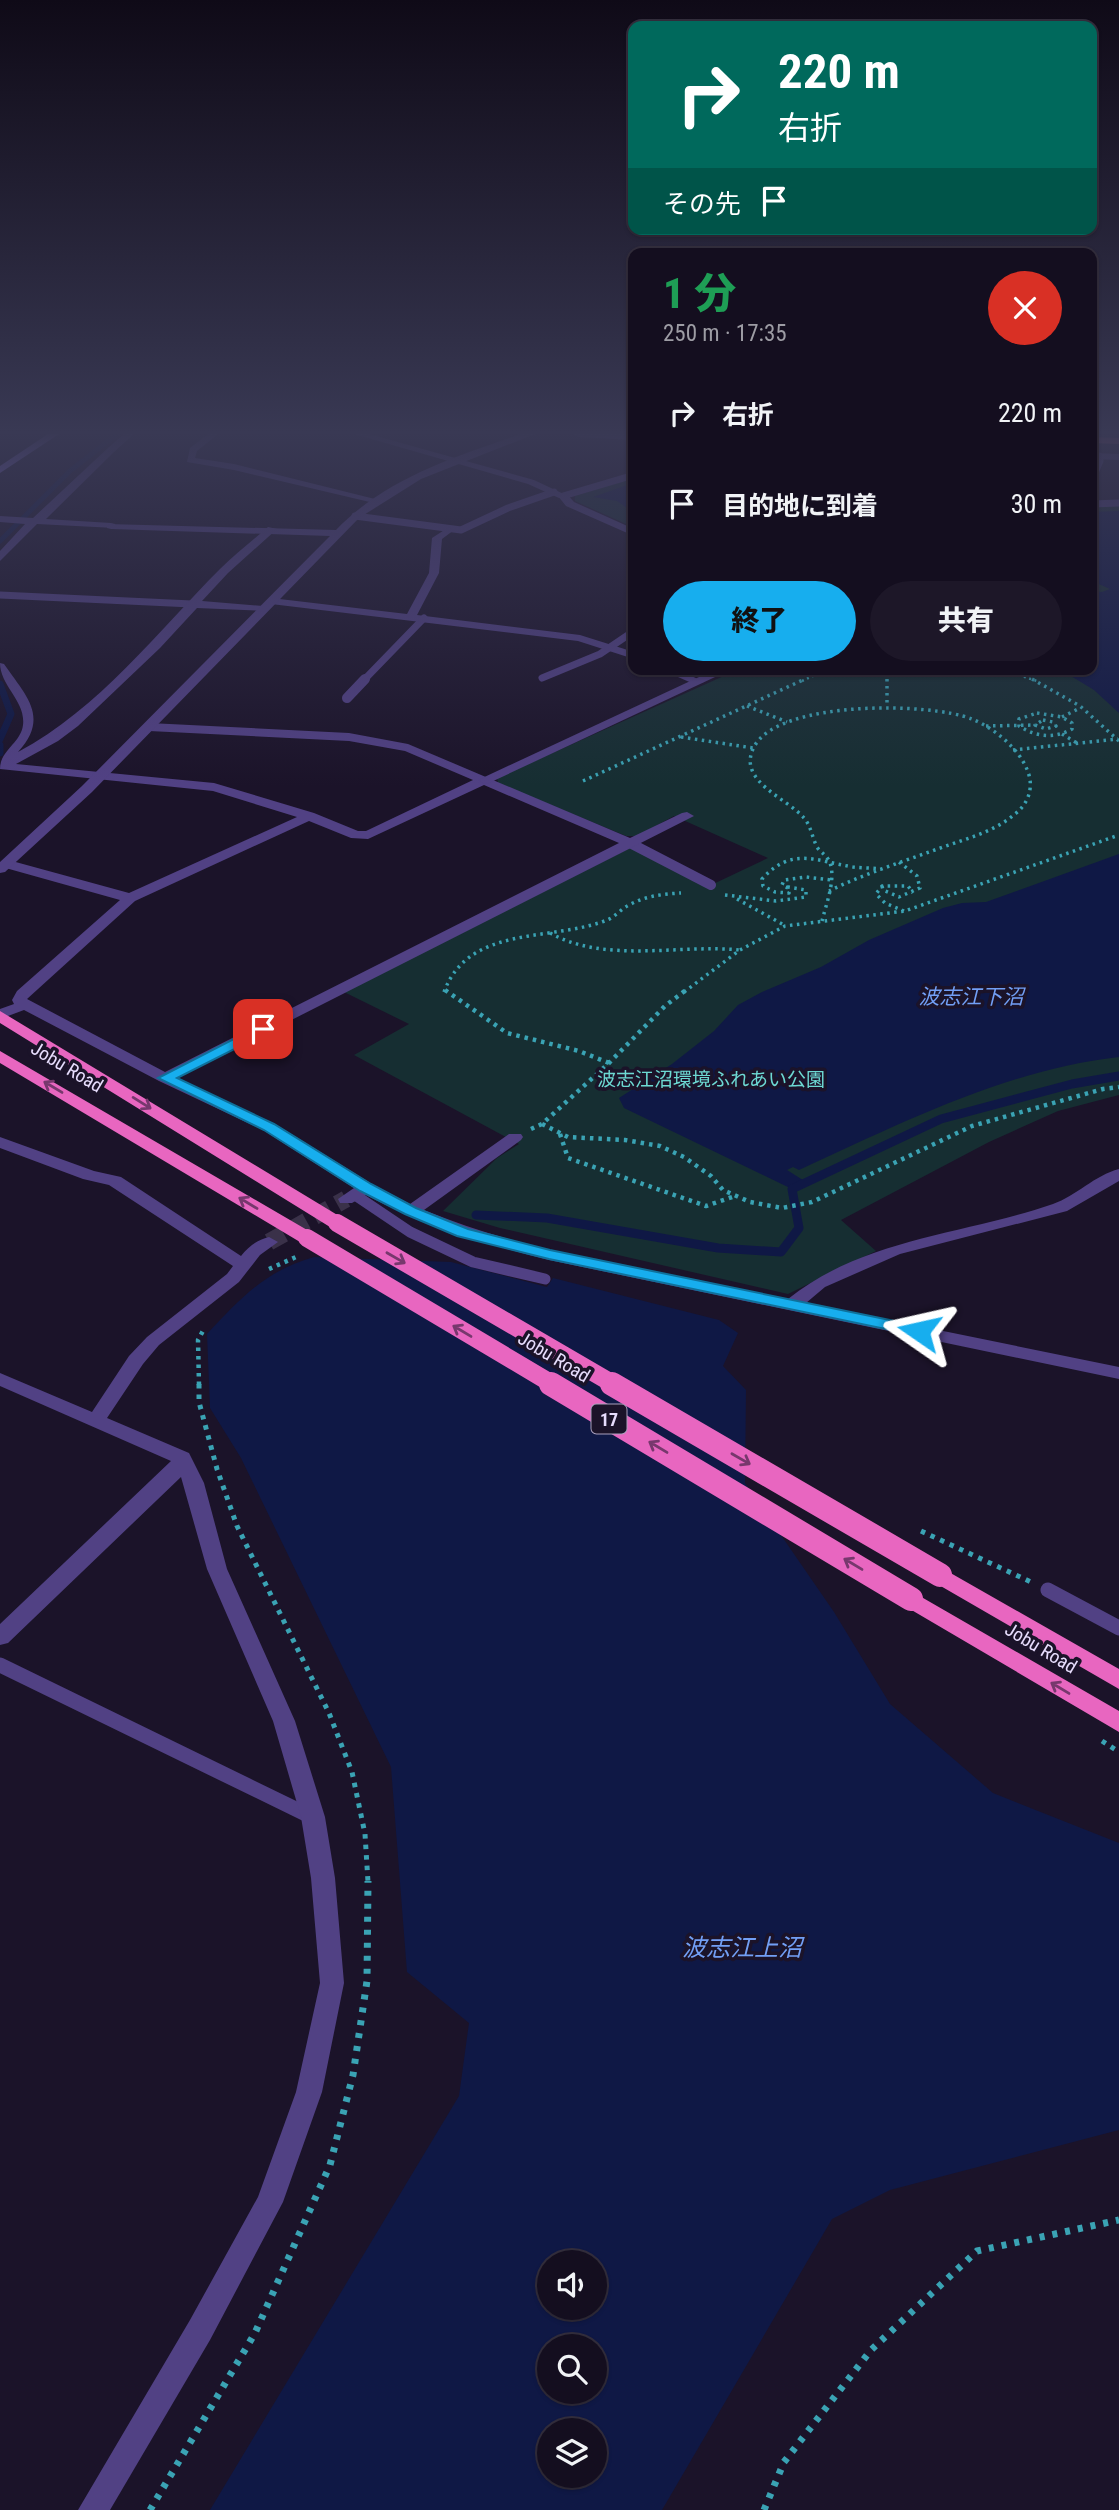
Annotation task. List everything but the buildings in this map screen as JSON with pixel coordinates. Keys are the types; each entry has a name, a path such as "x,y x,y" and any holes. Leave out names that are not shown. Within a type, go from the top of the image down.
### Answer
{"highway":[{"name":"Jobu Road","path":"0,1015 337,1223 1119,1680"},
{"name":"Jobu Road","path":"0,1056 1119,1723"}],"street":[{"path":"2,767 54,738 74,723 156,646 192,604 248,551"},
{"path":"2,867 100,776 320,551"},
{"path":"411,616 434,573 436,551"},
{"path":"192,604 267,605 411,616 580,638 628,654"},
{"path":"0,666 27,709 30,722 27,733 6,757 2,767"},
{"path":"680,675 698,682"},
{"path":"2,767 214,787 309,816 356,835 368,835 713,675"},
{"path":"149,727 349,737 408,748 630,843"},
{"path":"309,816 130,898 22,994 19,1000 165,1078 269,1127 356,1194 411,1211 463,1233 549,1255 1119,1373"},
{"path":"165,1078 687,816"},
{"path":"2,867 130,898"},
{"path":"0,1015 25,1005"},
{"path":"411,1211 515,1138"},
{"path":"0,1142 89,1175 115,1181 244,1265"},
{"path":"792,1306 819,1283 894,1250 1061,1207 1119,1174"},
{"path":"96,1420 136,1360 153,1341 233,1278 254,1251 269,1242"},
{"path":"0,1379 182,1458 194,1483 217,1569 284,1721 313,1817 323,1878 332,1983 309,2092 270,2202 200,2330 93,2510"},
{"path":"0,1637 176,1470 182,1458"}],"lane":[{"path":"0,595 192,604"},
{"path":"347,698 424,618"},
{"path":"542,678 611,648 628,635"},
{"path":"630,843 712,885"},
{"path":"356,1194 410,1232 474,1262 545,1279"},
{"path":"1048,1590 1119,1628"},
{"path":"0,1665 313,1817"}],"path":[{"path":"583,781 815,675"},
{"path":"855,675 887,675 887,707"},
{"path":"1023,675 1060,691 1118,740"},
{"path":"747,706 788,722"},
{"path":"822,921 831,880 828,859 817,852 805,820 756,779 750,763 753,747 769,732 788,722 823,713 887,707 945,711 985,726 1013,750 1029,774 1030,796 1017,813 992,830 899,862 829,891"},
{"path":"1050,721 1080,708"},
{"path":"1018,726 1019,719 1029,714 1046,713 1062,716 1073,726 1062,734"},
{"path":"985,726 1035,725 1046,729 1055,727 1055,723 1050,721 1040,720 1035,725"},
{"path":"1018,726 1037,734 1062,734 1078,743"},
{"path":"680,737 753,747"},
{"path":"1013,750 1118,740"},
{"path":"515,1138 542,1124 610,1063 665,1006 740,950 785,926 905,911 1119,835"},
{"path":"788,888 789,893 775,892 763,886 762,879 773,866 784,861 814,857 853,867 881,869"},
{"path":"882,886 883,890 899,897 920,888 921,883 912,870 899,862"},
{"path":"722,895 791,902 806,897 806,890 794,886 788,888 782,885 784,880 793,877 831,880"},
{"path":"905,911 877,898 876,894 882,886 898,884 908,886 913,892"},
{"path":"712,885 785,926"},
{"path":"610,1063 579,1051 507,1033 485,1016 444,992 453,972 474,954 505,940 609,919 628,905 648,898 689,893"},
{"path":"549,932 566,943 618,953 712,947 740,950"},
{"path":"542,1124 568,1137 625,1140 660,1146 711,1176 723,1191 750,1202 782,1208 812,1202 972,1126 1103,1089 1119,1087"},
{"path":"559,1132 568,1158 706,1206 736,1196"},
{"path":"911,1527 1048,1590"},
{"path":"764,2510 784,2462 870,2350 977,2250 1119,2220"}],"green space":[{"name":"波志江沼環境ふれあい公園","path":"1097,551 1119,551 1119,1095 1058,1111 989,1142 841,1220 876,1251 788,1294 500,1228 443,1211 497,1158 519,1144 354,1055 409,1024 344,992 632,847 709,886 768,858 674,816 637,836 626,836 498,783 497,778 726,675 1097,675"}],"water":[{"path":"1097,551 1119,551 1119,713 1094,690 1069,675 1097,675 1097,592 1110,589 1097,583"},
{"name":"波志江下沼","path":"1119,854 1119,1057 1035,1074 995,1086 915,1117 799,1170 793,1167 787,1170 806,1182 792,1189 624,1108 619,1098 672,1064 714,1031 738,1005 762,992 821,967 869,940 943,908 962,903 986,902"},
{"name":"波志江上沼","path":"314,1257 451,1262 547,1287 553,1278 719,1320 738,1333 723,1366 746,1390 745,1483 834,1612 890,1704 993,1793 1119,1843 1119,2130 890,2190 832,2219 662,2510 210,2510 459,2096 469,2023 407,1972 391,1767 241,1458 210,1408 207,1334 255,1287 281,1270"}],"waterway":[{"path":"0,684 11,714 0,739"},
{"path":"0,745 0,753"},
{"path":"476,1215 547,1218 718,1248 781,1252 799,1228 792,1189 941,1119 1072,1084 1119,1076"}],"tunnel":[{"path":"269,1242 346,1199"}],"route":[{"path":"263,1029 165,1078 269,1127 366,1188 463,1233 549,1255 919,1331"}]}
